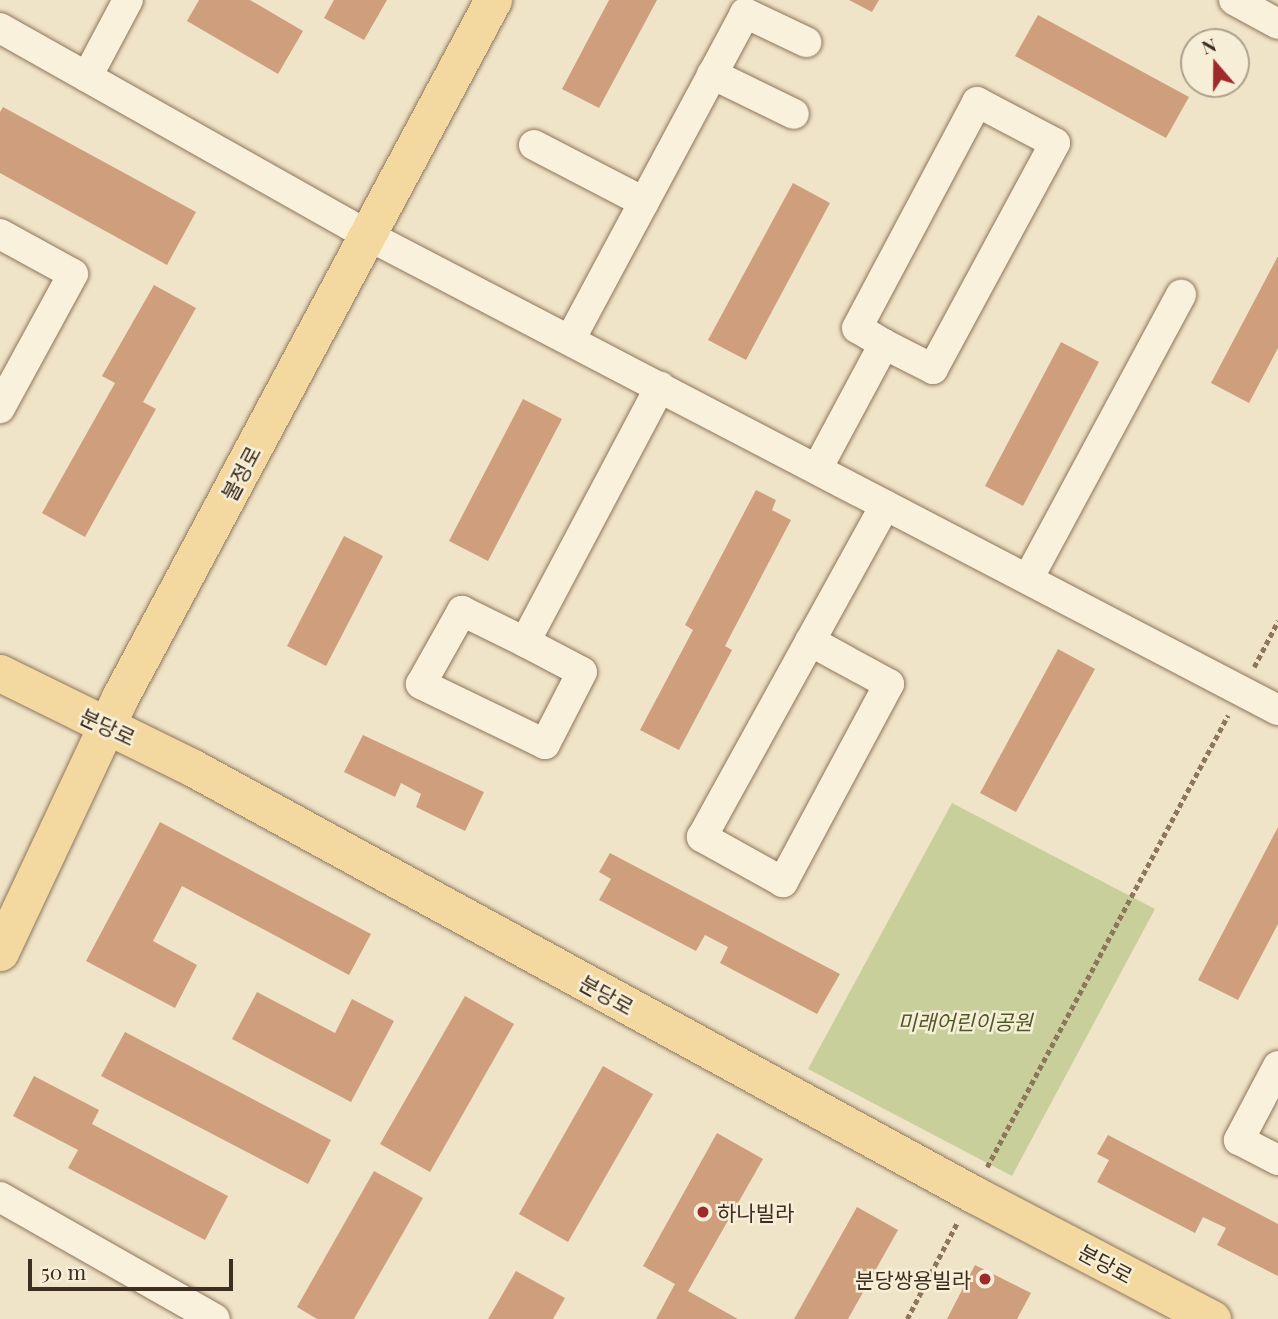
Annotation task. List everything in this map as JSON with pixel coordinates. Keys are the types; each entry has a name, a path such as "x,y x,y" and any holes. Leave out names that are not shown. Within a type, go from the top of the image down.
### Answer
{"main road":[{"name":"불정로","path":"0,953 120,697 493,0"},
{"name":"분당로","path":"0,673 109,725 973,1194 1212,1319"}],"street":[{"path":"87,78 128,0"},
{"path":"1234,0 1278,24"},
{"path":"570,340 745,13 806,42"},
{"path":"1,30 367,234 1278,710"},
{"path":"712,74 794,114"},
{"path":"977,102 1055,143 933,369 884,344 857,328 977,102"},
{"path":"534,145 644,202"},
{"path":"0,234 73,274 0,408"},
{"path":"1028,579 1181,295"},
{"path":"817,470 884,344"},
{"path":"524,642 660,387"},
{"path":"810,641 889,684 783,882 702,837 810,641 885,505"},
{"path":"462,611 524,642 582,673 545,744 421,684 462,611"},
{"path":"1278,1066 1239,1140 1278,1160"},
{"path":"0,1197 166,1308 215,1319"}],"path":[{"path":"1247,679 1278,621"},
{"path":"907,1319 1235,703"}],"green space":[{"name":"미래어린이공원","path":"952,803 1155,909 1012,1176 808,1069"}],"building":[{"path":"199,0 250,0 303,31 278,74 187,21"},
{"path":"334,0 387,0 364,40 324,18"},
{"path":"609,0 657,0 599,108 562,89"},
{"path":"849,0 879,0 872,12"},
{"path":"1038,15 1180,92 1180,98 1188,98 1166,138 1015,56"},
{"path":"3,107 196,212 167,265 0,173 0,112"},
{"path":"793,183 830,203 746,360 708,340"},
{"path":"1278,256 1278,348 1249,403 1211,383"},
{"path":"154,285 196,308 143,402 156,409 85,537 42,513 115,383 102,376"},
{"path":"1061,342 1099,362 1023,506 985,486"},
{"path":"523,399 562,419 488,561 449,541"},
{"path":"756,490 776,500 772,510 791,520 725,646 732,650 679,750 640,730 693,630 685,625"},
{"path":"344,536 383,556 326,666 287,646"},
{"path":"1058,649 1095,669 1016,812 980,793"},
{"path":"363,735 484,792 465,831 416,807 421,794 401,783 395,797 344,772"},
{"path":"160,822 371,934 349,975 182,886 153,941 197,965 175,1008 86,961"},
{"path":"1278,827 1278,924 1238,1000 1198,980"},
{"path":"610,853 840,974 817,1014 720,963 728,947 705,935 696,951 599,900 611,879 599,872"},
{"path":"257,992 335,1033 352,999 394,1021 351,1102 232,1039"},
{"path":"465,996 514,1024 430,1172 380,1144"},
{"path":"125,1032 331,1140 308,1184 101,1076"},
{"path":"603,1066 653,1094 568,1242 519,1214"},
{"path":"34,1076 99,1110 92,1124 228,1196 205,1240 68,1168 78,1150 13,1116"},
{"name":"하나빌라","path":"717,1133 763,1159 688,1291 738,1319 656,1319 675,1284 643,1266"},
{"path":"1108,1135 1278,1224 1278,1276 1217,1245 1226,1228 1203,1217 1195,1233 1097,1182 1109,1160 1097,1154"},
{"path":"374,1171 423,1198 354,1319 317,1319 297,1307"},
{"name":"하나빌라","path":"857,1207 898,1230 848,1319 794,1319"},
{"name":"분당쌍용빌라","path":"975,1265 1031,1293 1017,1319 947,1319"},
{"path":"516,1271 565,1298 553,1319 488,1319"}],"place":[{"name":"하나빌라","path":"703,1212"},
{"name":"분당쌍용빌라","path":"985,1279"}]}
